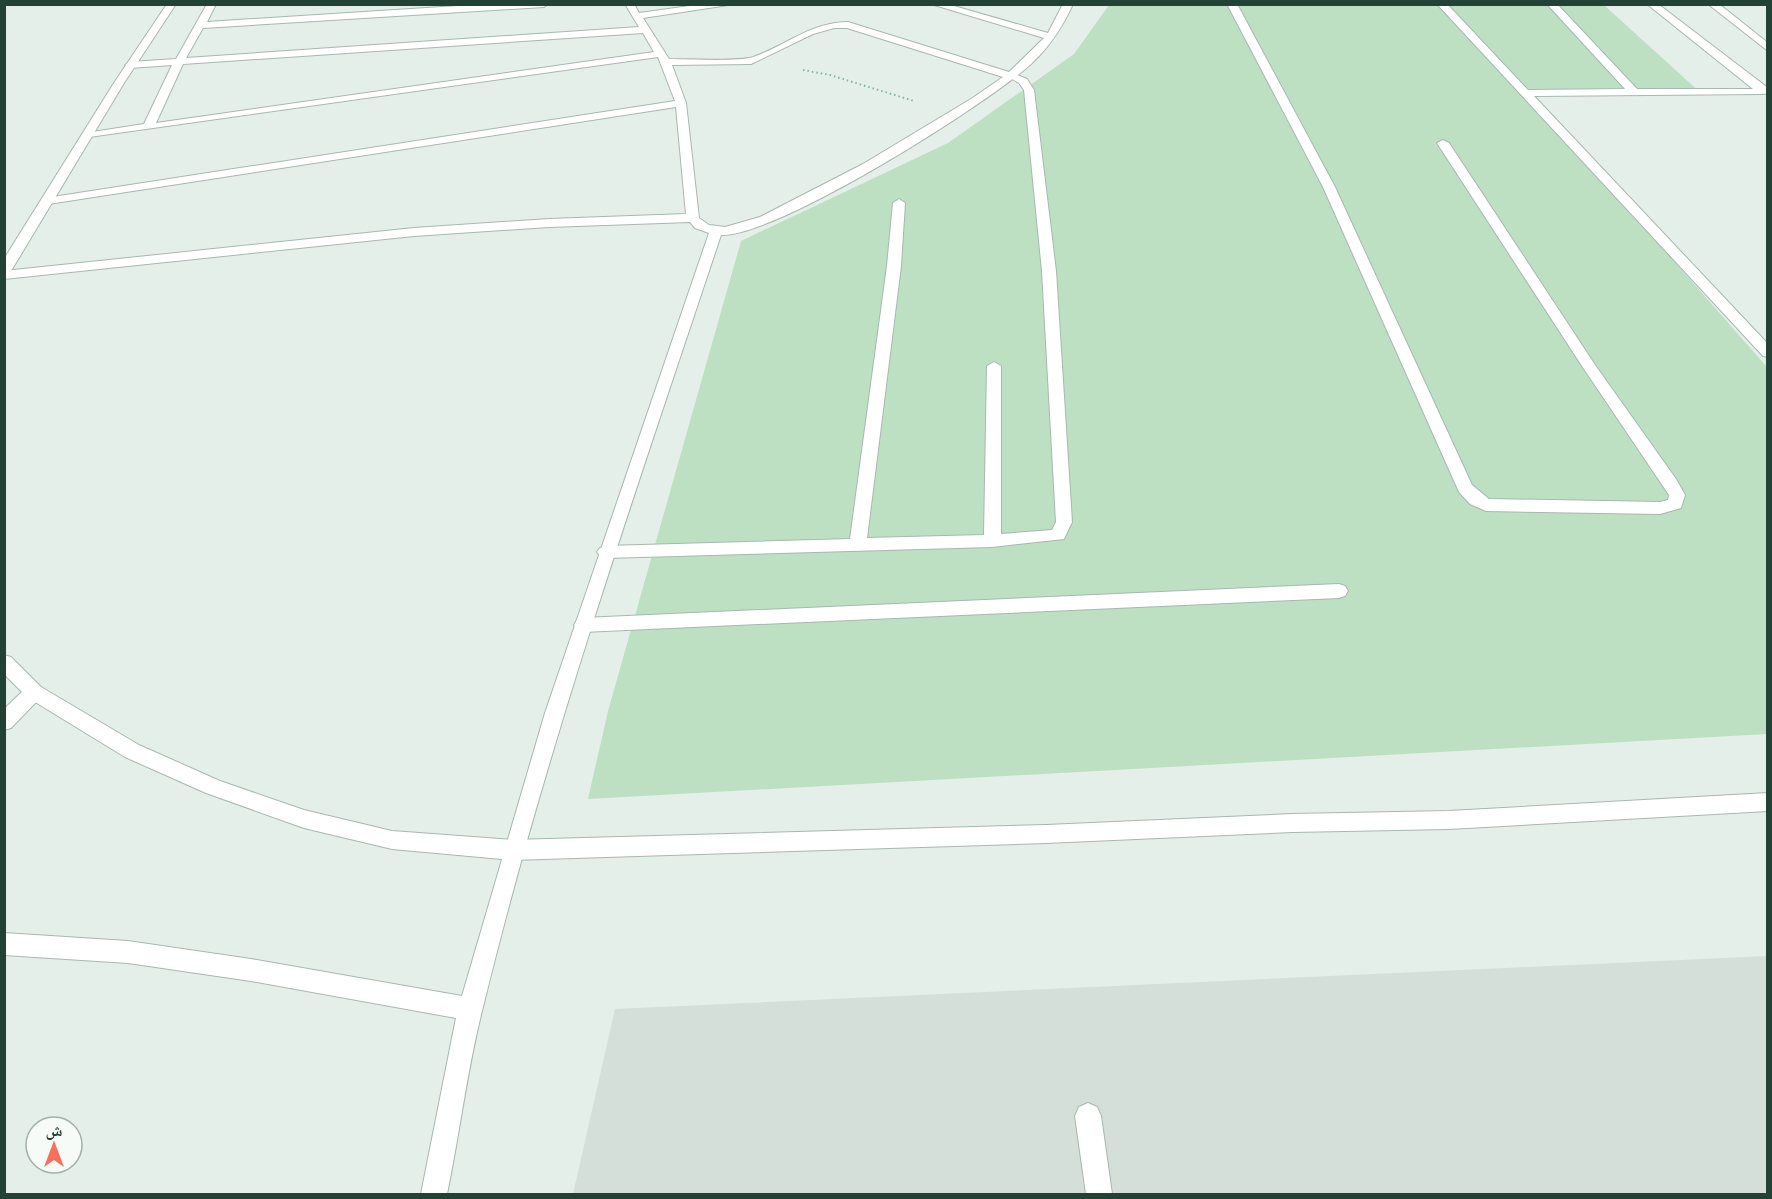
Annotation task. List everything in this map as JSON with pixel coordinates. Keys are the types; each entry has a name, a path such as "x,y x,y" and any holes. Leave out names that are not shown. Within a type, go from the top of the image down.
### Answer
{"street":[{"path":"4,273 130,65 172,4"},
{"path":"148,127 179,62 212,4"},
{"path":"200,25 544,4"},
{"path":"629,4 663,58 681,103 693,218 697,224 716,231 728,231 759,223 881,160 954,114 1012,76 1052,37 1068,4"},
{"path":"636,16 731,4"},
{"path":"935,4 1052,37"},
{"path":"1232,4 1329,187 1465,488 1476,500 1486,505 1660,508 1675,504 1677,495 1670,483 1589,366 1443,143"},
{"path":"1441,4 1687,264 1767,353"},
{"path":"1551,4 1635,93"},
{"path":"1651,4 1765,91"},
{"path":"1712,4 1767,48"},
{"path":"86,136 663,58 751,61 824,26 837,24 848,25 1023,81 1029,90 1049,271 1064,522 1059,535 992,540 606,552"},
{"path":"130,65 644,30"},
{"path":"1526,93 1765,91"},
{"path":"46,202 681,103"},
{"path":"858,544 894,266 899,203"},
{"path":"4,273 414,232 549,223 693,218"},
{"path":"434,1194 470,1009 512,850 606,552 716,231"},
{"path":"992,540 993,366"},
{"path":"583,625 1339,591"},
{"path":"4,662 34,692 132,751 213,787 304,819 392,840 512,850 1449,820 1767,802"},
{"path":"4,722 34,692"},
{"path":"4,944 128,952 251,969 470,1009"},
{"path":"1088,1116 1099,1194"}],"path":[{"path":"751,61 830,75 954,114"}],"shaded area":[{"path":"1767,956 1767,1194 573,1194 615,1009"}],"green space":[{"path":"1109,5 1604,5 1703,95 1529,96 1767,367 1767,734 588,799 608,711 741,241 948,143 1074,54"}]}
